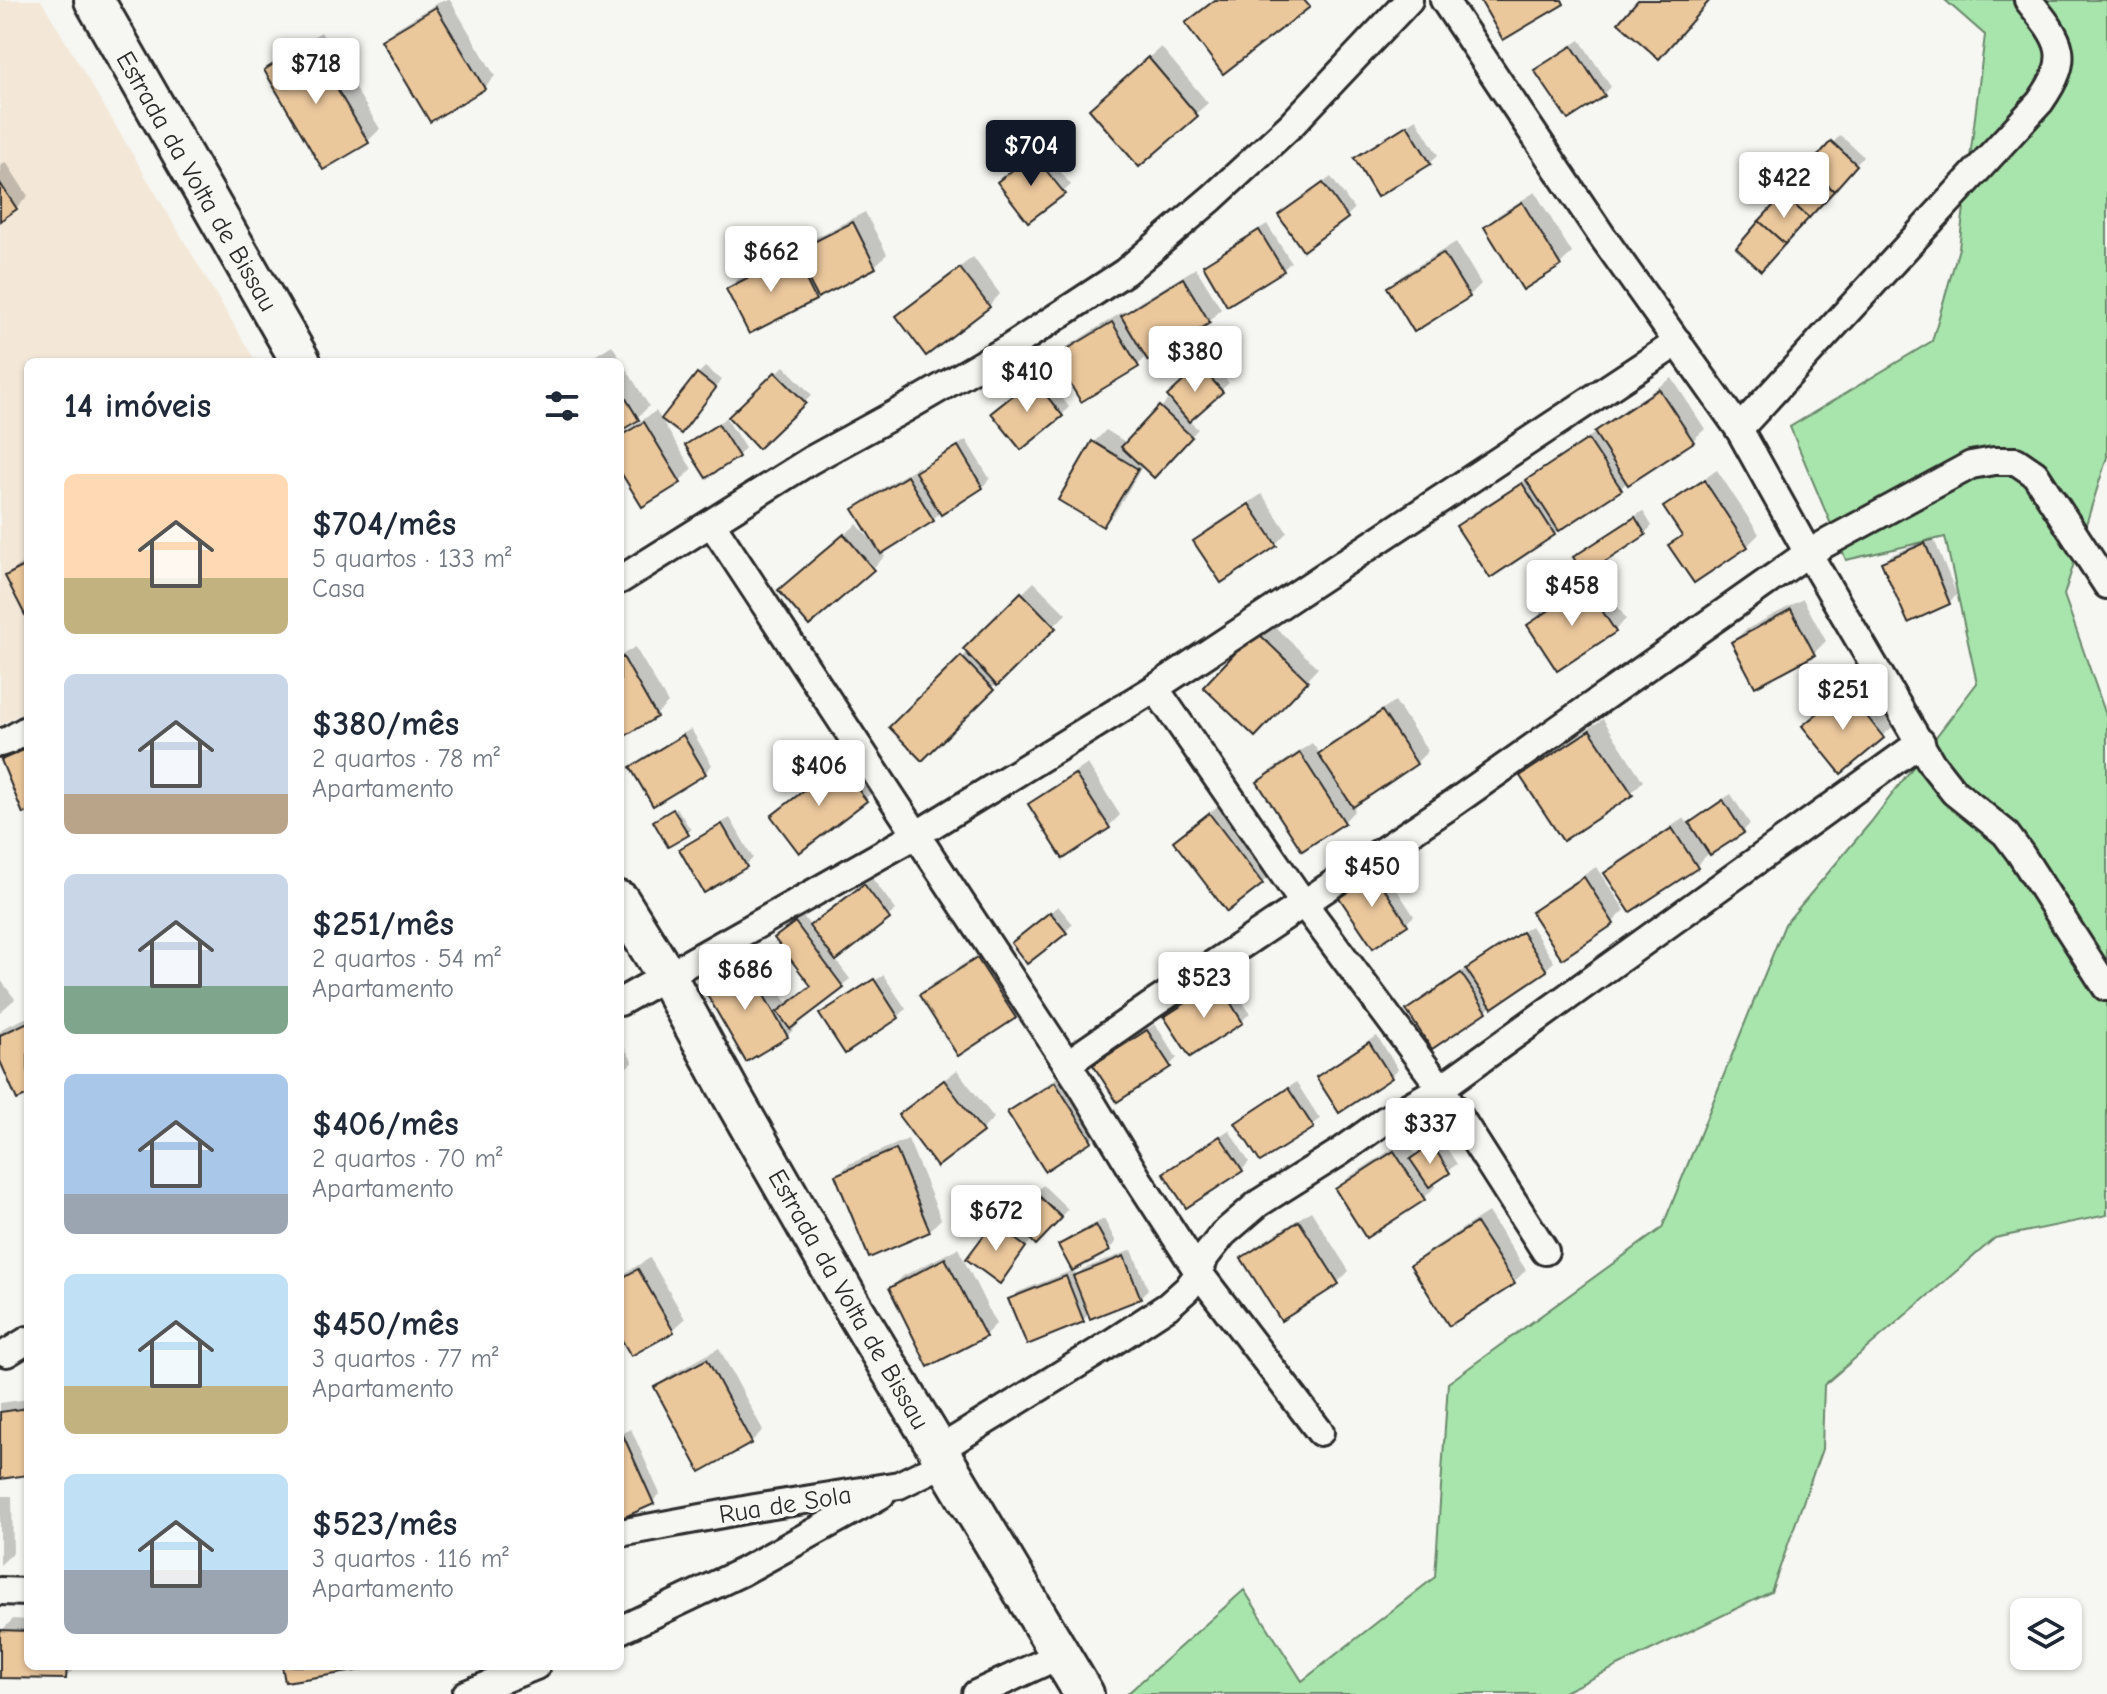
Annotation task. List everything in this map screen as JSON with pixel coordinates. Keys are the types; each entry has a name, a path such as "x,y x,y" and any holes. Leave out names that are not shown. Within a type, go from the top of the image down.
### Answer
{"main road":[{"name":"Estrada da Volta de Bissau","path":"94,0 299,358"},
{"name":"Estrada da Volta de Bissau","path":"624,907 666,975 732,1096 941,1456 1084,1694"}],"street":[{"path":"624,578 811,460 1009,348 1125,272 1292,124 1409,0"},
{"path":"1444,0 1602,236 1739,429 1932,764 1954,792 2005,833 2106,987"},
{"path":"1739,429 2040,102 2052,85 2061,59 2054,32 2028,0"},
{"path":"624,1000 916,835 1155,688 1678,342"},
{"path":"1067,1064 1448,807 1808,553 1971,465 2016,461 2035,474 2107,585"},
{"path":"712,524 1067,1064 1199,1273 1320,1432"},
{"path":"1155,688 1304,904 1441,1088 1545,1251"},
{"path":"0,743 24,731"},
{"name":"Rua de Sola","path":"624,1532 899,1485 1168,1306 1187,1289 1199,1273 1205,1257 1223,1234 1259,1203 1385,1120 1441,1088 1921,742"},
{"path":"624,1628 742,1572 899,1485"},
{"path":"0,1591 24,1592"},
{"path":"976,1694 1060,1655"},
{"path":"466,1694 526,1670"}],"shaded area":[{"path":"0,0 41,0 254,358 24,358 24,712 0,725"}],"green space":[{"path":"1945,0 2107,0 2107,457 2064,595 2107,718 2107,1215 1995,1238 1824,1385 1822,1449 1771,1592 1560,1694 1127,1694 1244,1590 1302,1681 1435,1577 1448,1383 1662,1228 1785,924 1871,822 1977,683 1945,537 1846,560 1790,427 1932,341 1959,248 1985,35"}],"building":[{"path":"1215,0 1304,0 1310,7 1223,74 1185,23"},
{"path":"1480,0 1562,0 1564,4 1503,40"},
{"path":"1638,0 1710,0 1659,59 1618,23"},
{"path":"436,7 485,89 430,122 381,40"},
{"path":"309,42 369,143 323,170 264,70"},
{"path":"1572,46 1605,96 1568,120 1534,70"},
{"path":"1148,57 1198,116 1139,167 1089,109"},
{"path":"1407,125 1431,164 1377,197 1354,158"},
{"path":"1831,141 1857,165 1834,191 1808,167"},
{"path":"1033,154 1065,194 1028,222 997,182"},
{"path":"1808,167 1834,191 1809,218 1783,195"},
{"path":"0,183 17,209 0,221"},
{"path":"1323,183 1348,218 1303,251 1278,215"},
{"path":"1783,195 1809,218 1785,244 1759,221"},
{"path":"1522,202 1561,266 1523,290 1484,227"},
{"path":"1759,221 1785,244 1761,271 1736,248"},
{"path":"853,222 876,268 818,298 794,252"},
{"path":"1259,230 1284,271 1227,306 1203,265"},
{"path":"1443,253 1470,297 1414,332 1387,287"},
{"path":"793,254 816,300 749,334 726,289"},
{"path":"960,268 990,307 926,356 896,316"},
{"path":"1183,278 1210,323 1148,361 1121,316"},
{"path":"1112,322 1139,367 1081,402 1054,357"},
{"path":"1200,366 1223,392 1189,422 1167,396"},
{"path":"775,372 806,403 758,449 728,417"},
{"path":"697,373 716,388 681,434 661,419"},
{"path":"1033,379 1063,416 1021,450 991,413"},
{"path":"1659,389 1694,442 1628,485 1594,432"},
{"path":"624,396 639,420 624,429"},
{"path":"1159,406 1192,437 1154,478 1121,447"},
{"path":"644,422 681,483 642,507 624,478 624,434"},
{"path":"718,424 739,457 706,478 685,445"},
{"path":"1588,439 1622,490 1559,531 1526,480"},
{"path":"1092,441 1138,469 1103,527 1058,500"},
{"path":"958,446 983,488 941,515 915,472"},
{"path":"907,476 934,521 881,554 853,509"},
{"path":"1704,480 1748,547 1694,583 1668,545 1682,536 1663,507"},
{"path":"1522,483 1555,535 1490,578 1456,526"},
{"path":"1249,504 1277,546 1221,583 1193,541"},
{"path":"1635,517 1646,535 1585,575 1573,557"},
{"path":"844,534 874,570 809,626 778,590"},
{"path":"1925,543 1950,604 1908,623 1881,562"},
{"path":"24,566 24,613 5,576"},
{"path":"1586,586 1616,632 1557,671 1527,625"},
{"path":"1021,592 1056,628 997,686 963,649"},
{"path":"1791,609 1815,655 1755,687 1731,642"},
{"path":"1256,631 1308,681 1255,737 1203,687"},
{"path":"961,656 994,690 922,761 889,727"},
{"path":"624,659 657,717 624,737"},
{"path":"1846,690 1884,738 1841,774 1802,726"},
{"path":"1382,711 1417,764 1353,807 1318,754"},
{"path":"1590,730 1633,795 1563,841 1520,776"},
{"path":"683,735 706,774 653,806 630,767"},
{"path":"24,750 24,814 23,814 1,760"},
{"path":"1300,753 1345,823 1302,851 1257,782"},
{"path":"838,764 867,801 799,853 771,816"},
{"path":"1075,774 1110,828 1063,859 1028,804"},
{"path":"1723,800 1744,833 1710,855 1689,823"},
{"path":"673,809 689,835 668,847 653,821"},
{"path":"1209,813 1263,884 1227,912 1173,841"},
{"path":"722,824 747,867 704,893 679,849"},
{"path":"1672,828 1698,868 1630,912 1604,873"},
{"path":"1372,870 1408,925 1373,948 1336,893"},
{"path":"1584,877 1614,924 1562,959 1531,912"},
{"path":"864,884 890,919 836,961 809,926"},
{"path":"1050,912 1067,933 1027,964 1011,943"},
{"path":"795,922 844,988 790,1029 777,1012 811,986 774,938"},
{"path":"1522,932 1547,971 1492,1008 1466,969"},
{"path":"977,958 1016,1018 958,1056 919,995"},
{"path":"744,961 788,1037 746,1062 702,986"},
{"path":"1461,973 1487,1012 1432,1049 1406,1010"},
{"path":"874,979 899,1018 845,1054 819,1014"},
{"path":"1218,982 1243,1023 1190,1057 1164,1017"},
{"path":"24,1024 24,1097 17,1100 0,1061 0,1035"},
{"path":"1147,1030 1171,1067 1117,1102 1093,1065"},
{"path":"1369,1042 1392,1078 1339,1113 1316,1077"},
{"path":"944,1080 983,1132 937,1167 898,1115"},
{"path":"1055,1082 1092,1141 1045,1171 1007,1112"},
{"path":"1288,1088 1314,1128 1260,1162 1235,1123"},
{"path":"1220,1136 1243,1171 1186,1208 1163,1173"},
{"path":"1432,1144 1450,1173 1429,1187 1410,1159"},
{"path":"896,1149 930,1232 869,1258 835,1175"},
{"path":"1394,1151 1425,1200 1366,1238 1335,1189"},
{"path":"1034,1191 1062,1218 1036,1245 1023,1232 1019,1235 1005,1222"},
{"path":"1299,1221 1339,1284 1281,1321 1241,1258"},
{"path":"993,1223 1026,1247 1000,1284 966,1259"},
{"path":"1476,1223 1515,1284 1449,1326 1410,1265"},
{"path":"1096,1225 1110,1251 1072,1271 1058,1245"},
{"path":"1124,1256 1141,1299 1090,1319 1073,1276"},
{"path":"945,1258 986,1337 928,1367 889,1288"},
{"path":"638,1269 674,1332 631,1356 624,1344 624,1277"},
{"path":"1066,1276 1084,1322 1027,1345 1008,1299"},
{"path":"707,1359 752,1443 700,1472 654,1387"},
{"path":"24,1409 24,1476 0,1479 0,1412"},
{"path":"624,1437 654,1504 624,1517"},
{"path":"0,1630 24,1631 24,1670 67,1670 66,1679 0,1678"},
{"path":"283,1670 362,1670 285,1682"}]}
